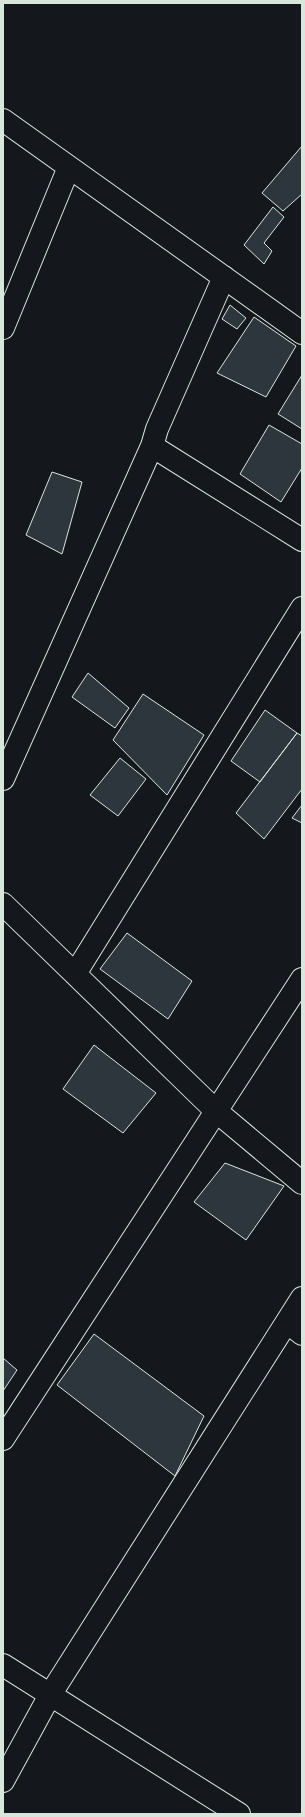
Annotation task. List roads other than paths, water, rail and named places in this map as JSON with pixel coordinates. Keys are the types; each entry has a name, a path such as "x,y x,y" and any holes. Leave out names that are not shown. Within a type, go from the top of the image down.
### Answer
{"street":[{"path":"3,120 302,333"},
{"path":"3,328 70,167"},
{"path":"3,779 152,446 157,429 224,277"},
{"path":"152,446 302,540"},
{"path":"75,974 302,608"},
{"path":"3,904 216,1111 302,1183"},
{"path":"3,1439 302,979"},
{"path":"3,1781 50,1695 294,1328 302,1298"},
{"path":"3,1665 239,1814"}]}
